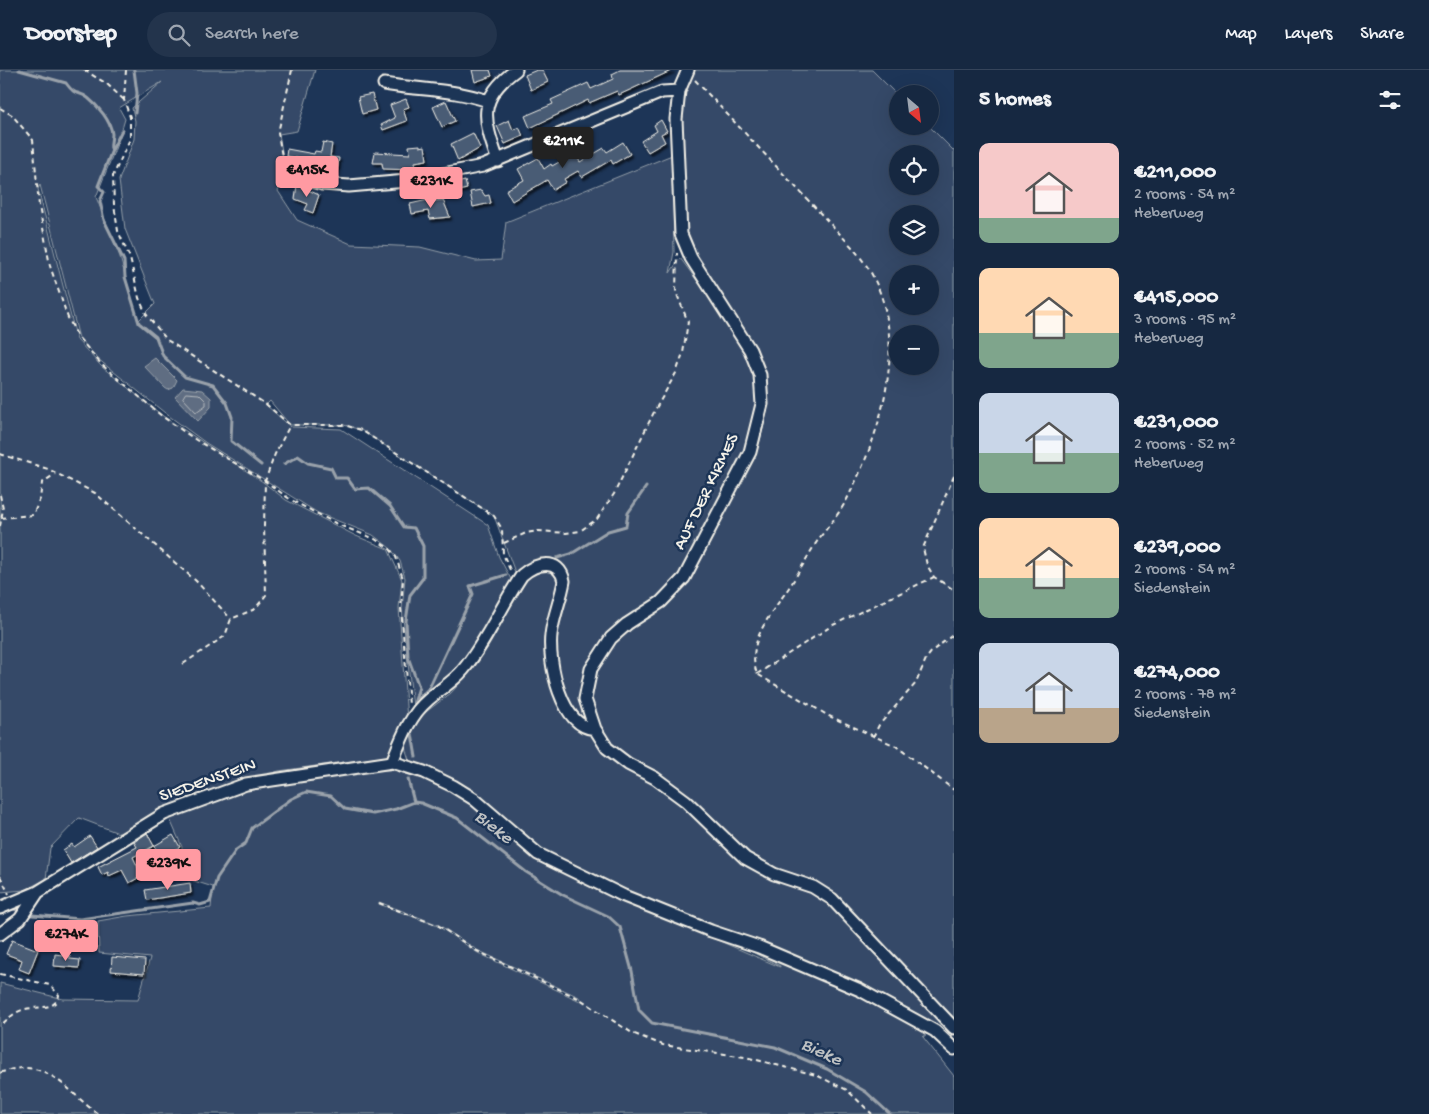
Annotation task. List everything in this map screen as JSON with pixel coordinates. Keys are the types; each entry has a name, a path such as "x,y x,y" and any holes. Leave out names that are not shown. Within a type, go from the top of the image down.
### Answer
{"street":[{"path":"498,161 486,126 488,100 502,80 516,70"},
{"name":"AUF DER KIRMES","path":"595,729 585,699 591,669 611,638 627,624 661,602 684,578 750,452 762,404 760,375 750,350 691,258 681,234 676,119 679,91 687,71"},
{"path":"384,84 422,91 443,89 488,100"},
{"path":"308,180 322,184 350,186 407,181 498,161 662,92 679,91"},
{"path":"954,1028 832,899 813,887 774,874 745,858 686,801 656,778 628,764 607,748 595,729 584,728 575,721 557,686 553,669 551,635 564,581 560,570 550,564 537,565 522,575 486,636 463,670 445,688 427,700 410,720 392,762 424,772 474,799 538,854 624,896 711,931 768,951 860,990 935,1031 954,1049"},
{"name":"SIEDENSTEIN","path":"0,908 38,892 164,814 205,798 246,784 271,779 392,762"},
{"path":"0,934 20,918 38,892"}],"path":[{"path":"84,70 92,70"},
{"path":"84,70 107,84 124,100"},
{"path":"126,70 124,100 130,117 130,139 113,176 114,205 118,231 130,258 139,298 146,314 167,340 267,404 290,426 344,425 361,430 494,516 502,529 503,554 516,583"},
{"path":"292,70 278,133 282,157 308,180"},
{"path":"687,71 854,249 870,270 877,286 888,330 890,367 870,447 846,501 817,542 789,588 776,604 764,626 752,655 757,674 821,711 896,746 954,790"},
{"path":"0,108 12,115 33,140 39,206 50,266 68,318 78,337 102,365 163,417 228,460 265,481 291,500 321,516 375,539 390,549 396,557 403,579 401,608 410,720"},
{"path":"504,543 532,532 550,531 566,533 580,531 597,519 614,494 655,410 676,373 683,353 688,322 676,292 677,252"},
{"path":"183,664 225,636 231,619 255,609 266,596 265,481 275,454 290,426"},
{"path":"0,454 48,469 95,493 196,581 231,619"},
{"path":"2,518 33,515 40,499 42,483 55,474"},
{"path":"954,476 923,548 926,565 934,577 954,590"},
{"path":"0,495 2,518 0,526"},
{"path":"757,674 833,625 934,577"},
{"path":"873,736 879,725 916,683 926,659 932,651 954,634"},
{"path":"0,876 13,903"},
{"path":"379,903 439,926 477,951 580,999 632,1033 662,1044 745,1057 816,1075 848,1090 872,1114"},
{"path":"0,974 50,985 59,995 58,1000 51,1006 23,1010 0,1026"},
{"path":"0,1073 18,1068 39,1068 51,1074 98,1114"}],"shaded area":[{"path":"0,70 315,70 297,131 279,134 283,157 291,166 278,191 297,220 351,244 420,247 476,261 501,260 506,222 672,155 674,252 670,273 680,258 728,322 749,358 760,393 749,443 688,561 674,583 685,586 759,444 767,413 767,383 755,348 698,259 688,239 683,208 680,119 683,94 694,70 872,70 889,87 889,135 938,135 954,151 954,1018 952,1016 923,1037 954,1076 954,1114 0,1114 0,983 63,999 138,1000 150,958 99,953 98,921 127,916 211,908 213,887 178,876 182,847 169,817 245,788 374,770 394,770 418,778 422,767 409,760 404,744 422,715 451,693 474,667 500,624 519,583 494,516 361,430 344,425 290,425 270,401 266,405 291,427 341,429 488,525 499,557 513,583 487,628 465,660 451,675 413,708 402,609 405,578 400,561 390,548 373,535 318,513 206,443 98,359 79,338 40,185 38,189 77,340 102,367 163,416 263,482 286,500 356,536 388,549 402,580 399,608 407,720 389,756 279,771 244,781 121,834 79,818 50,848 46,879 25,890 0,892","holes":["162,82 132,108 135,121 134,139 119,180 125,229 155,304 138,321 120,257 96,197 125,119 119,108","627,890 780,967 624,900","379,902 439,925 477,950 579,997 580,1001 478,953 438,926 379,904"]}],"water":[{"path":"155,358 177,380 173,388 168,390 165,388 144,366"},
{"path":"183,388 202,390 211,398 211,407 198,421 175,397"}],"building":[{"path":"472,70 490,70 492,76 475,82"},
{"path":"542,70 548,82 531,90 525,75"},
{"path":"620,70 673,70 619,95 617,91 589,103 588,100 530,128 525,116 553,104 551,100 588,83 591,89 613,79 612,74"},
{"path":"372,94 376,110 362,114 358,97"},
{"path":"406,99 409,107 403,109 407,121 383,130 381,125 395,118 390,105"},
{"path":"446,101 455,121 442,127 433,107"},
{"path":"509,120 513,130 519,127 523,136 505,144 497,126"},
{"path":"661,120 667,131 661,134 665,142 648,152 641,141 657,131 654,125"},
{"path":"473,133 480,148 458,161 451,144"},
{"path":"323,142 332,144 330,157 339,158 337,171 300,164 301,159 286,156 287,149 314,154 315,151 321,152"},
{"path":"623,142 630,154 613,164 611,160 582,177 578,171 564,179 566,182 553,190 547,180 512,201 506,190 524,180 518,169 538,158 544,169 551,164 552,166 568,157 563,148 570,144 580,162 604,148 607,152"},
{"path":"420,145 420,147 425,146 427,160 415,162 416,170 383,169 382,163 373,163 375,152 410,154 409,146"},
{"path":"465,181 467,189 449,193 447,185"},
{"path":"297,185 319,195 313,213 305,210 308,204 295,199"},
{"path":"481,190 485,196 489,195 491,203 473,207 470,192"},
{"path":"432,199 434,201 443,200 450,217 430,219 428,211 412,214 410,204"},
{"path":"147,833 154,846 133,857 142,876 129,883 122,870 109,876 108,872 102,875 98,867 137,847 134,842"},
{"path":"173,835 180,847 161,858 154,846"},
{"path":"90,836 97,847 71,863 63,850 72,844 74,847"},
{"path":"190,883 191,893 147,900 145,890"},
{"path":"12,940 38,950 29,973 19,969 22,960 6,954"},
{"path":"55,954 70,956 70,959 80,960 79,968 54,966"},
{"path":"112,957 145,960 144,974 111,971"}],"waterway":[{"path":"19,70 66,83 74,92 92,101 100,109 111,129 111,149"},
{"path":"134,70 137,93 135,113"},
{"path":"122,130 98,186 104,192 100,201 104,220 124,261 125,277 139,323 156,337 163,356 185,377 213,385 227,403 232,417 231,441 261,465"},
{"path":"284,464 298,456 308,463 331,468 336,478 347,478 355,489 369,488 390,506 404,527 414,528 423,546 423,578 410,595 406,621 408,657 419,687 414,704"},
{"path":"557,558 571,554 608,531 626,526 628,513 646,487"},
{"path":"414,703 429,688 473,594 470,586 506,575"},
{"path":"412,734 416,757"},
{"path":"408,779 414,802"},
{"name":"Bieke","path":"32,915 80,919 193,903 200,905 210,902 217,878 236,850 246,843 252,828 291,799 306,792 331,796 345,809 373,814 396,809 414,802 421,803 457,818 526,872 563,895 608,916 620,927 632,971 639,1010 652,1023 775,1047 827,1069 866,1092 890,1114"},
{"name":"Bieke","path":"10,908 21,911"}]}
